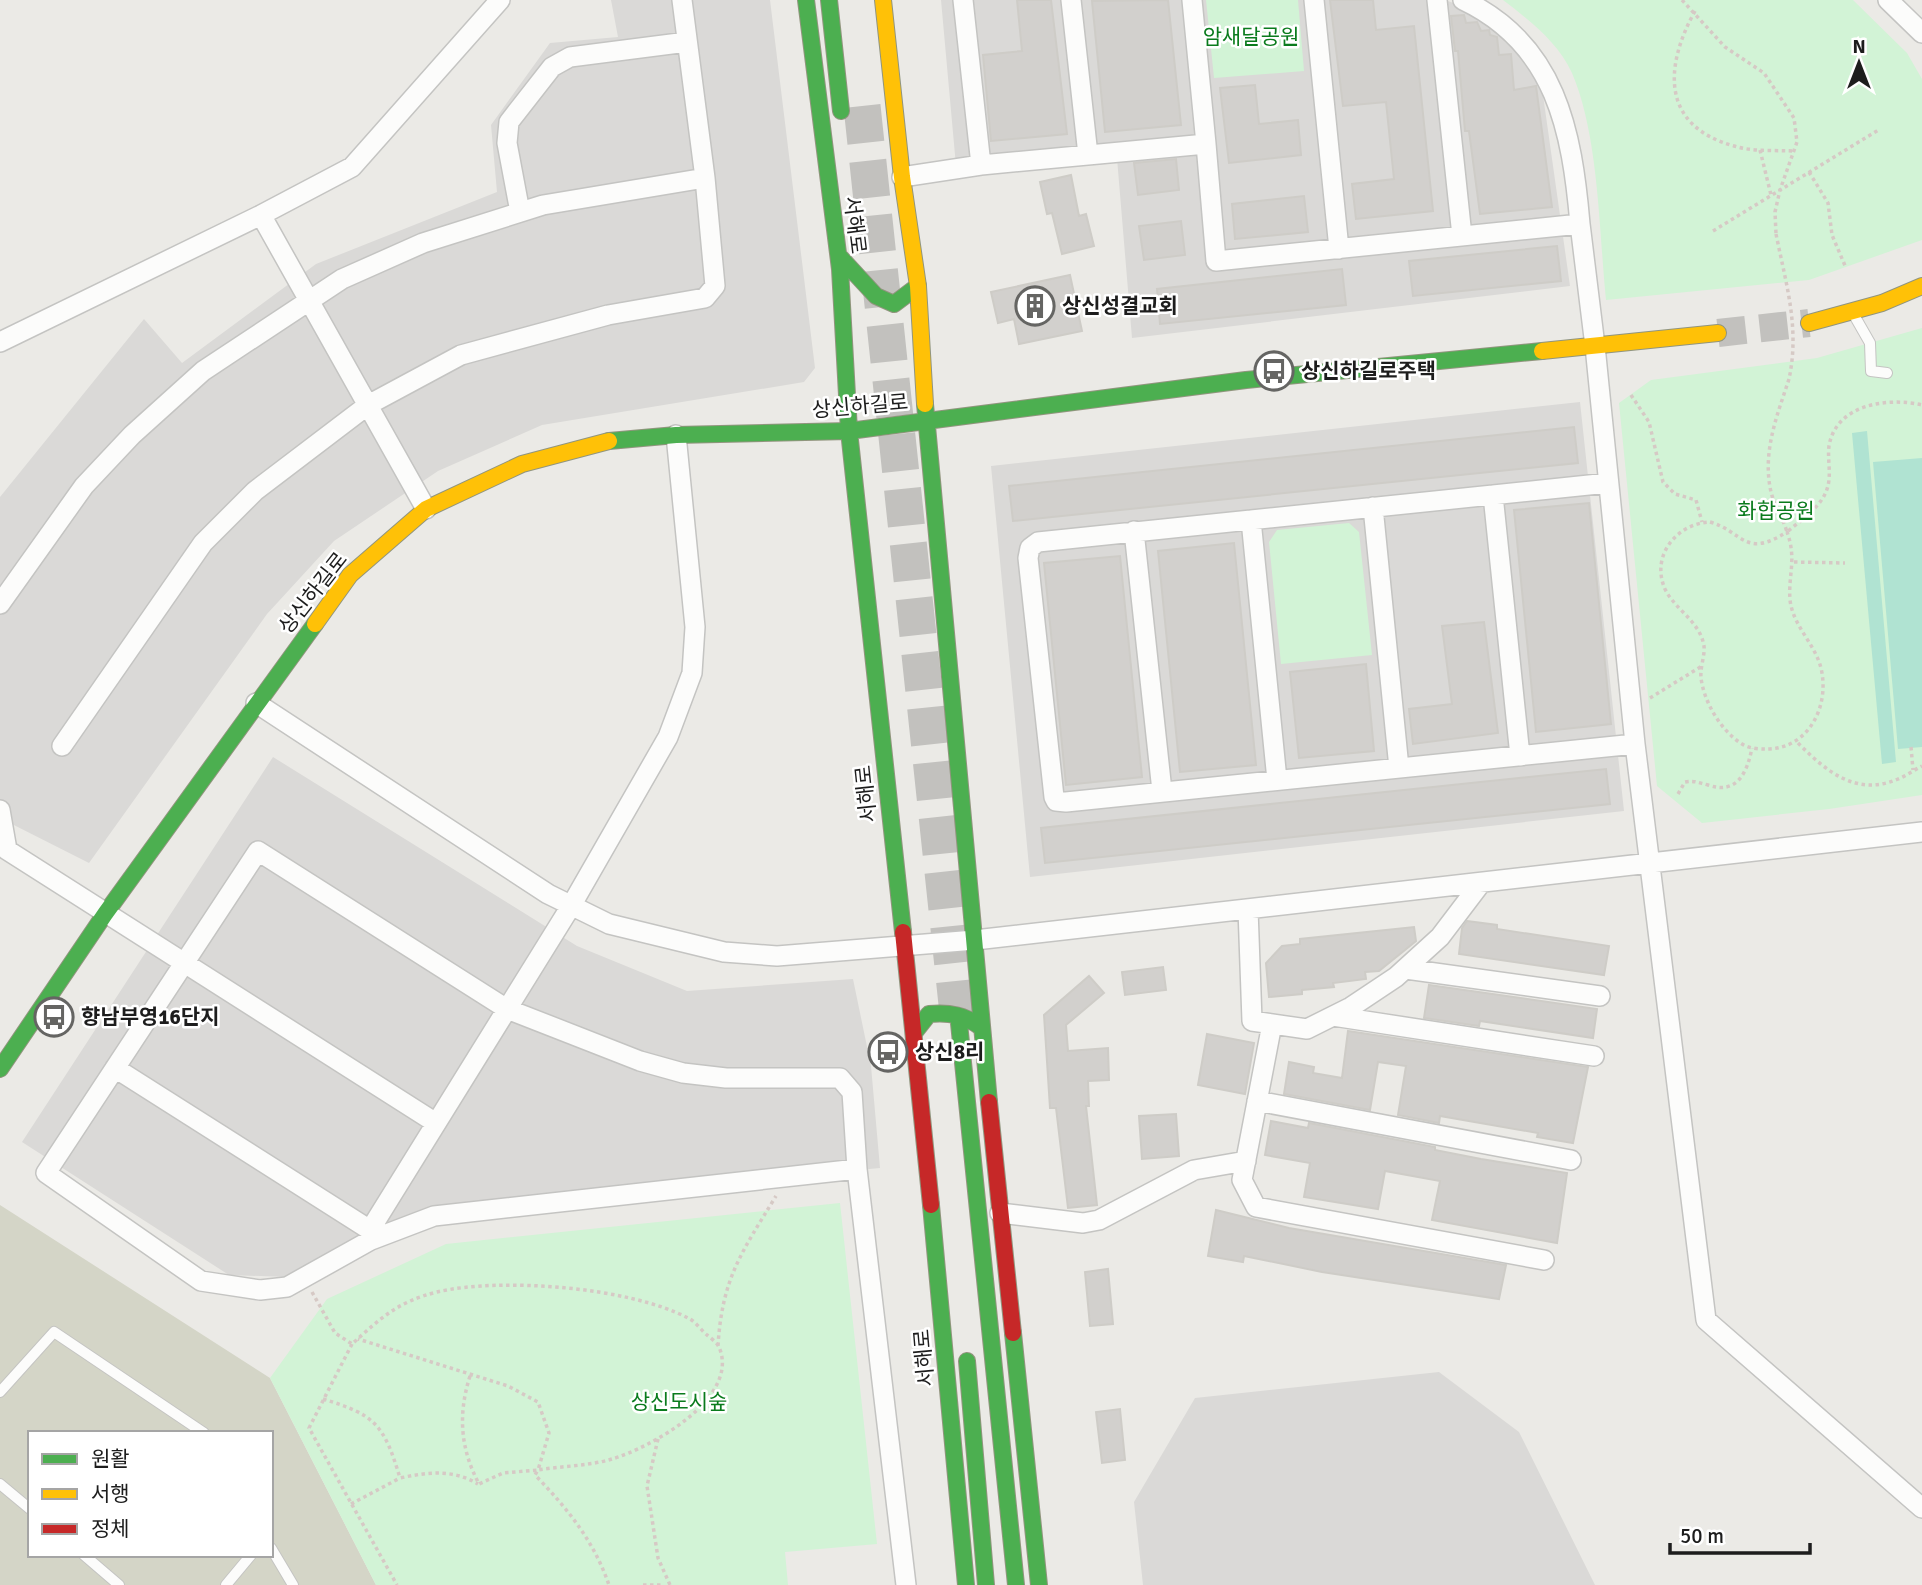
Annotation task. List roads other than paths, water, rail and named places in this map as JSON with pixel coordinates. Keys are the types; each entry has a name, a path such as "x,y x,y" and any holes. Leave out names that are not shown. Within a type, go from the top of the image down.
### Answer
{"main road":[{"name":"서해로","path":"806,0 839,256 849,358 849,431 914,1032 966,1585"},
{"path":"829,0 841,111"},
{"path":"883,0 902,177 918,286 926,422 1000,1213 1039,1585"},
{"path":"839,256 876,296 894,304 918,286"},
{"path":"1809,323 1882,303 1922,286"},
{"name":"상신하길로","path":"0,1069 105,914 350,575 426,509 522,464 611,440 676,435 849,431 1246,380 1718,333"},
{"path":"914,1032 929,1014 945,1012 968,1016 983,1029"},
{"path":"958,1023 1017,1585"},
{"name":"서해로","path":"965,1338 986,1585"}],"street":[{"path":"0,342 261,215 352,167 500,0"},
{"path":"62,746 203,543 255,491 368,405 461,355 608,315 705,298 715,286 705,178 682,0"},
{"path":"963,0 981,166"},
{"path":"1071,0 1088,155"},
{"path":"1192,0 1216,261 1580,224"},
{"path":"1314,0 1339,248"},
{"path":"1437,0 1462,236"},
{"path":"1463,0 1495,17 1520,40 1541,69 1557,97 1574,160 1635,744 1706,1320 1922,1507"},
{"path":"1888,0 1922,33"},
{"path":"520,212 507,143 509,122 552,66 570,57 687,41"},
{"path":"902,177 981,166 1206,144"},
{"path":"0,604 83,486 132,435 203,371 342,279 423,243 543,205 705,178"},
{"path":"261,215 426,509"},
{"path":"371,1235 436,1123 571,906 668,737 692,673 695,627 676,435"},
{"path":"1608,483 1044,540 1030,548 1028,564 1052,791 1056,801 1635,744"},
{"path":"1493,495 1520,756"},
{"path":"1373,507 1399,768"},
{"path":"1251,520 1277,780"},
{"path":"1134,531 1162,791"},
{"path":"256,704 548,894 609,924 724,952 778,956 975,940 1922,832"},
{"path":"0,810 6,850 436,1123"},
{"path":"857,1169 434,1216 371,1235 287,1287 260,1290 201,1281 46,1173 258,851 507,1009 640,1061 683,1073 726,1078 839,1078 852,1092 857,1169 906,1585"},
{"path":"1248,909 1252,1021 1307,1029 1333,1016 1406,968 1440,937 1481,883"},
{"path":"1406,968 1600,996"},
{"path":"1333,1016 1594,1056"},
{"path":"1272,1024 1242,1180 1256,1207 1545,1260"},
{"path":"115,1068 371,1235"},
{"path":"1257,1101 1571,1160"},
{"path":"1000,1213 1083,1223 1099,1220 1194,1170 1246,1161"}],"lane":[{"path":"1853,311 1870,343 1871,371 1887,373"},
{"path":"0,1392 54,1332 201,1431"},
{"path":"0,1484 28,1507"},
{"path":"273,1551 293,1585"},
{"path":"86,1557 119,1585"},
{"path":"226,1585 249,1557"}],"tunnel":[{"path":"862,106 959,1023"},
{"path":"1718,333 1809,323"}],"place":[{"name":"상신성결교회","path":"1035,306"},
{"name":"상신하길로주택","path":"1274,371"},
{"name":"향남부영16단지","path":"54,1017"},
{"name":"상신8리","path":"888,1052"}],"park label":[{"name":"암새달공원","path":"1251,37"},
{"name":"화합공원","path":"1776,511"},
{"name":"상신도시숲","path":"679,1402"}]}
